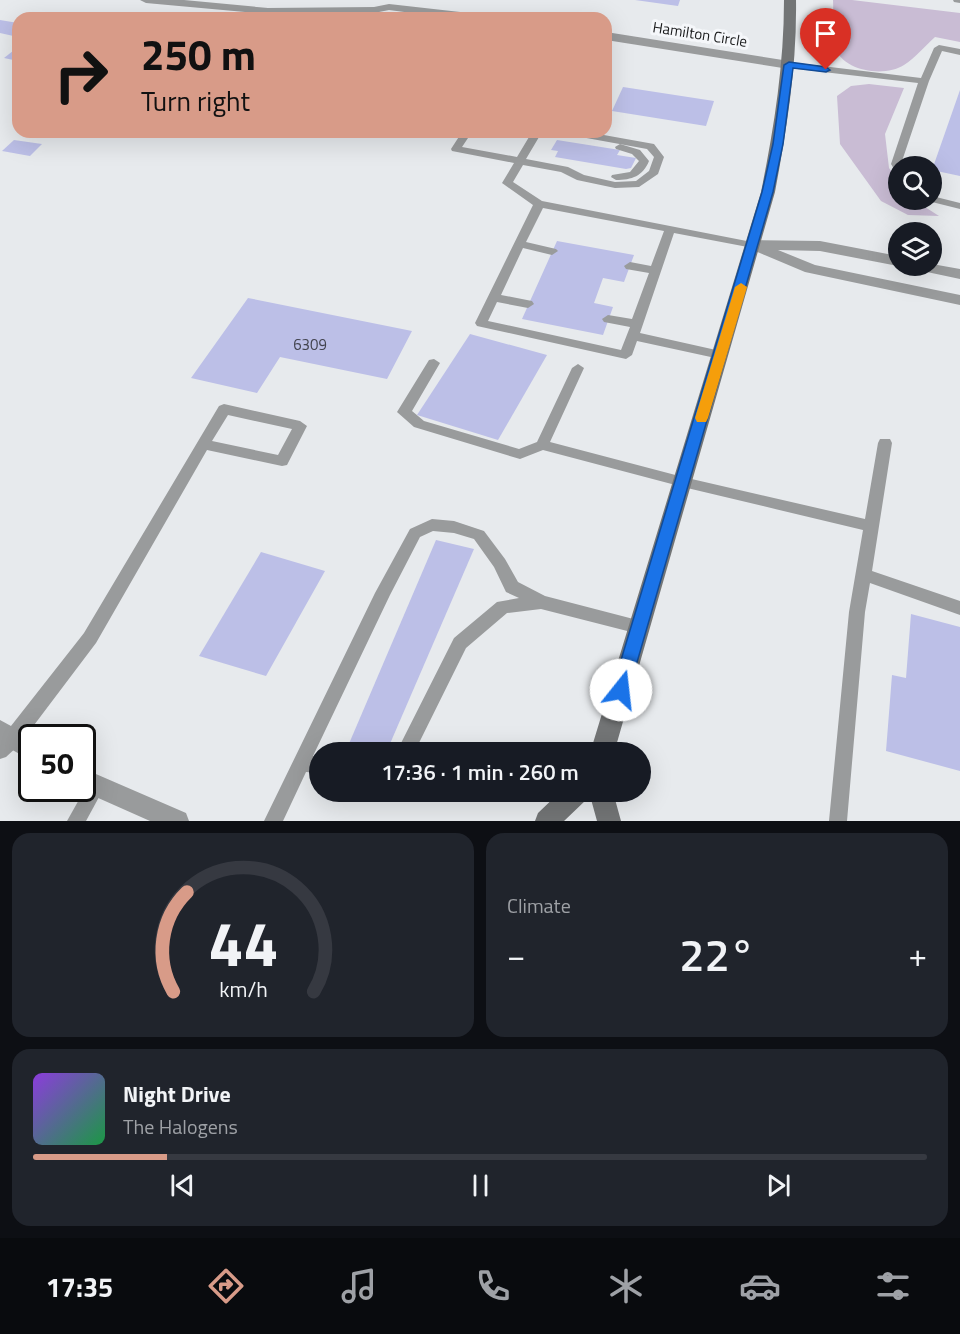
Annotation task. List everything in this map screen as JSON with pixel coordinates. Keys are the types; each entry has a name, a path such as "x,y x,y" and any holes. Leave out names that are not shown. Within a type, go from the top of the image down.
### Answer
{"main road":[{"path":"605,742 753,245 778,144 789,65 790,0"},
{"path":"547,821 567,802"},
{"path":"604,802 609,821"}],"street":[{"path":"147,0 268,11 374,10 391,4 441,12"},
{"name":"Hamilton Circle","path":"612,37 789,65"},
{"path":"753,245 820,246 888,259"},
{"path":"753,245 811,269 960,300"},
{"path":"942,270 960,274"},
{"path":"96,786 177,821"}],"lane":[{"path":"899,156 924,81 939,48 960,52"},
{"path":"789,65 924,81"},
{"path":"463,138 456,149 612,177 630,177 640,170 644,161 636,152 577,138"},
{"path":"534,138 507,183 539,204 753,245"},
{"path":"564,169 581,178 615,185 639,184 654,172 659,157 650,146 603,138"},
{"path":"942,202 960,206"},
{"path":"539,204 482,323 626,355 670,229"},
{"path":"519,244 552,251"},
{"path":"630,266 655,270"},
{"path":"494,297 528,304"},
{"path":"608,319 636,330 720,355"},
{"path":"434,363 404,412 419,424 520,454 542,445 683,482 872,526"},
{"path":"542,445 578,368"},
{"path":"11,743 90,638 203,444 224,409 300,426 282,461 203,444"},
{"path":"838,821 857,612 885,443"},
{"path":"273,821 383,593 416,533 432,525 454,527 479,535 500,563 512,587 541,602 639,627"},
{"path":"863,574 960,608"},
{"path":"410,742 460,643 503,606 541,602"},
{"path":"301,763 309,764"},
{"path":"76,821 82,802"}],"shaded area":[{"path":"833,0 852,0 960,13 960,42 935,37 912,59 896,69 875,71 855,67 839,55 835,47"},
{"path":"869,84 904,88 885,134 888,160 888,205 881,201 840,144 837,96 851,86"},
{"path":"898,210 930,210 939,216 908,215"}],"building":[{"path":"635,0 680,0 678,6"},
{"path":"0,20 12,22 12,36 0,33"},
{"path":"12,52 12,60 4,58"},
{"path":"623,87 714,101 706,126 612,111"},
{"path":"960,90 960,176 942,172 942,156 937,156"},
{"path":"14,140 42,144 30,156 2,151"},
{"path":"557,140 620,150 617,155 636,158 631,168 626,169 555,157 558,151 551,150"},
{"path":"557,241 634,255 624,282 603,278 594,303 613,307 603,335 522,319"},
{"path":"248,298 412,331 387,379 280,357 257,393 191,378"},
{"path":"470,334 547,355 498,440 417,415"},
{"path":"436,540 474,549 391,742 350,742"},
{"path":"261,552 325,571 266,676 199,656"},
{"path":"911,614 960,627 960,771 886,751 892,675 906,678"}],"slow traffic":[{"path":"702,418 741,287"}],"route":[{"path":"621,690 768,192 778,144 789,65 826,70"}]}
